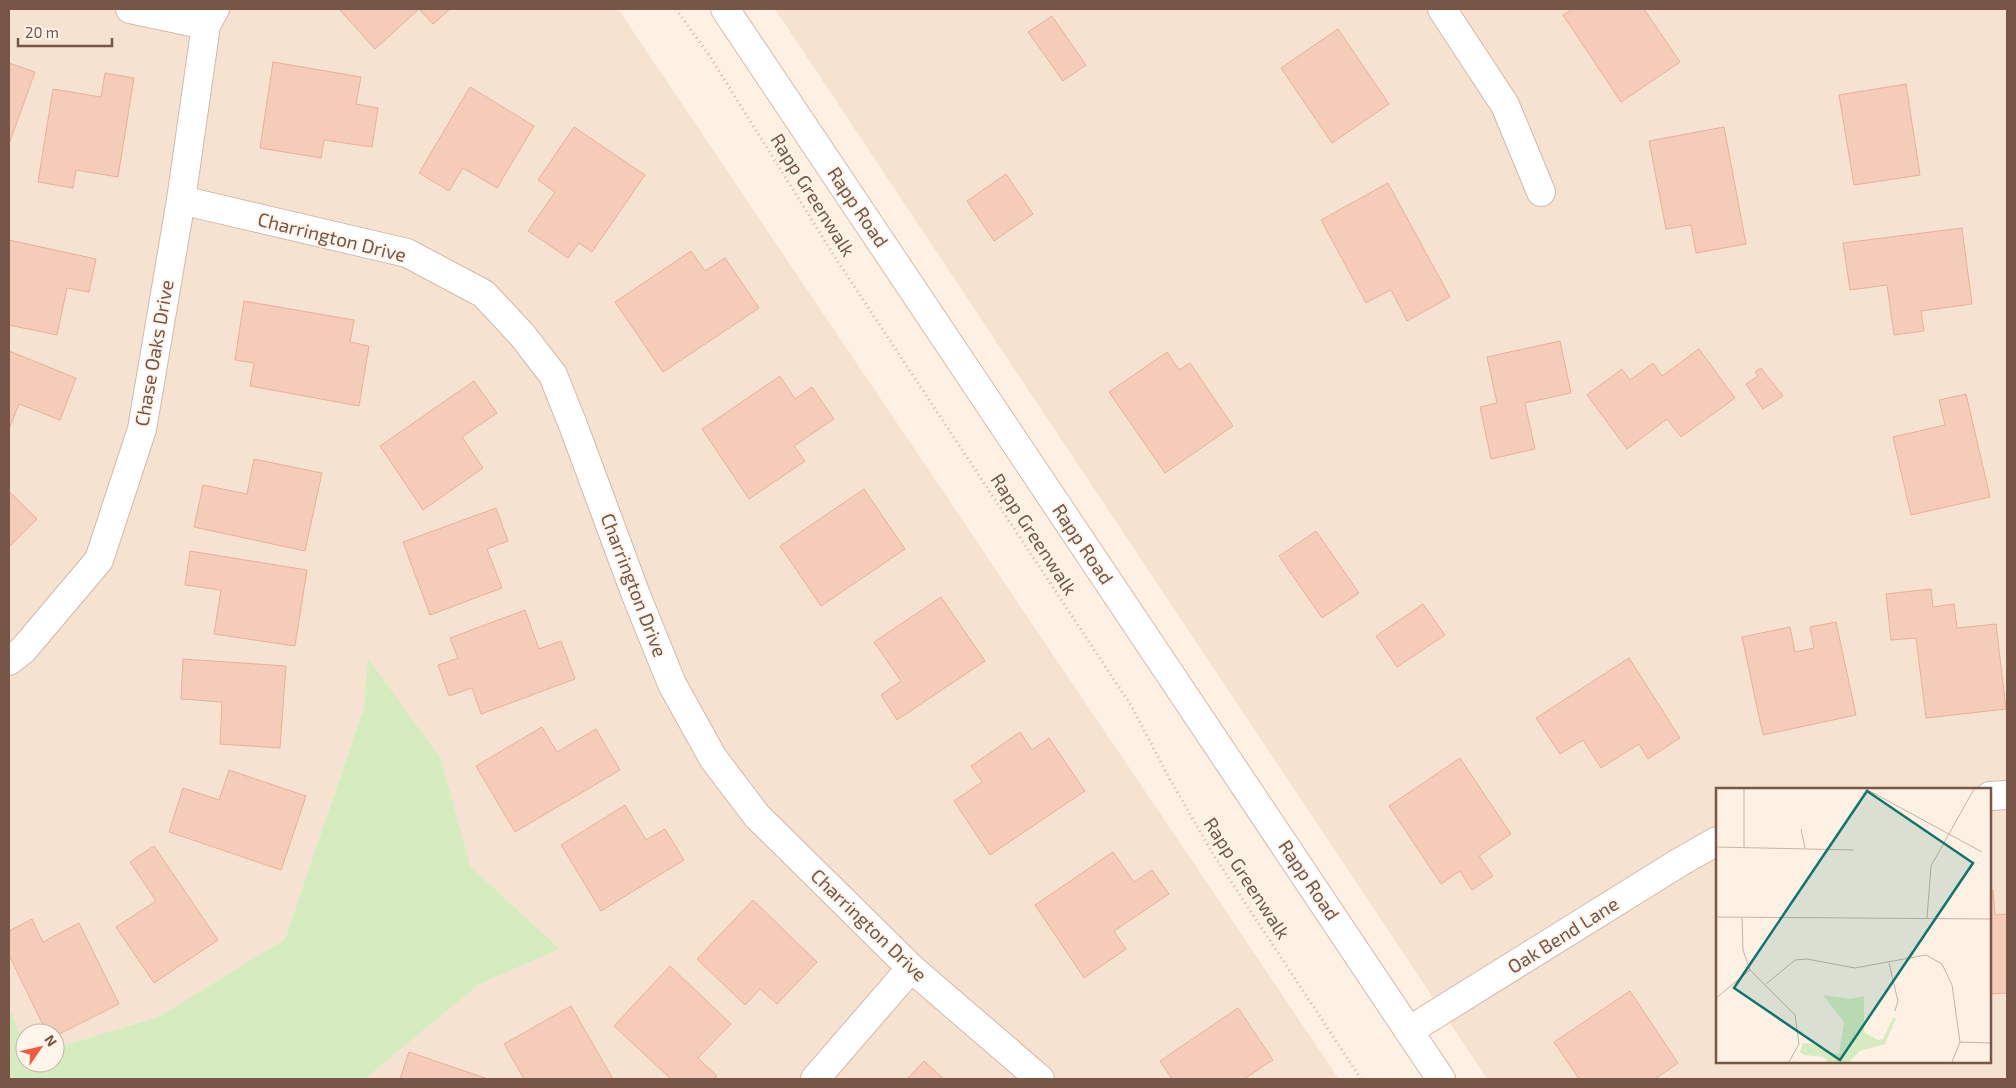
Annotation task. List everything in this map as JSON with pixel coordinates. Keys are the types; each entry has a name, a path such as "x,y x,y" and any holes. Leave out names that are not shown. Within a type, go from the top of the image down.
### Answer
{"street":[{"path":"130,9 211,17"},
{"name":"Rapp Road","path":"725,9 1441,1079"},
{"path":"1442,9 1505,105 1541,192"},
{"name":"Chase Oaks Drive","path":"9,661 23,650 99,560 142,429 211,17"},
{"name":"Charrington Drive","path":"181,200 407,253 484,294 523,336 553,375 577,434 636,595 672,684 713,758 756,816 912,968 1040,1079"},
{"path":"1991,796 2007,795"},
{"name":"Oak Bend Lane","path":"1410,1030 1716,842"},
{"path":"815,1079 912,968"}],"path":[{"name":"Rapp Greenwalk","path":"676,9 708,55 840,265 1132,707 1167,774 1213,854 1361,1079"}],"shaded area":[{"path":"9,9 618,9 1339,1079 365,1079 478,985 560,949 471,867 441,759 368,659 364,707 285,939 158,1017 65,1045 65,1023 16,1023 9,1005"},
{"path":"775,9 2007,9 2007,1079 1487,1079"}],"green space":[{"path":"368,658 441,759 471,867 560,949 478,985 365,1079 9,1079 9,1005 16,1023 15,1073 65,1073 65,1045 158,1017 285,939 364,707"}],"building":[{"path":"339,9 419,9 375,49"},
{"path":"419,9 450,9 433,24"},
{"path":"1573,9 1644,9 1680,62 1621,102 1563,15"},
{"path":"1052,16 1086,65 1063,81 1028,32"},
{"path":"1338,29 1389,104 1332,143 1281,68"},
{"path":"273,62 361,77 356,104 378,108 372,147 324,140 321,158 260,148"},
{"path":"9,63 35,72 9,144"},
{"path":"105,73 134,78 118,177 76,170 73,188 38,182 53,89 101,97"},
{"path":"1906,84 1920,175 1854,185 1839,95"},
{"path":"470,87 534,126 497,188 463,168 449,191 419,173"},
{"path":"574,127 645,175 592,252 579,243 568,258 528,231 555,192 538,180"},
{"path":"1724,127 1746,244 1696,253 1691,225 1666,229 1649,141"},
{"path":"1006,174 1033,214 994,241 967,201"},
{"path":"1388,183 1450,297 1407,321 1391,290 1366,303 1321,220"},
{"path":"1962,228 1972,304 1921,311 1924,331 1894,335 1887,285 1850,290 1843,243"},
{"path":"9,240 96,259 89,292 67,288 57,335 9,325"},
{"path":"691,251 705,271 725,258 759,308 663,372 615,302"},
{"path":"244,301 354,320 350,342 369,346 359,406 250,386 254,363 235,360"},
{"path":"1560,341 1571,393 1525,403 1535,449 1491,459 1480,407 1497,403 1487,357"},
{"path":"1699,349 1735,398 1681,437 1667,419 1627,449 1587,395 1622,369 1630,380 1653,363 1662,376"},
{"path":"9,351 76,378 60,420 19,404 9,429"},
{"path":"1167,352 1179,370 1190,363 1233,426 1165,473 1109,392"},
{"path":"1761,368 1783,396 1763,409 1746,384 1758,376 1755,372"},
{"path":"780,376 795,399 812,387 834,419 794,446 805,461 749,499 702,429"},
{"path":"474,381 497,413 462,437 483,468 423,510 380,446"},
{"path":"1966,394 1990,497 1911,515 1893,437 1945,425 1939,400"},
{"path":"254,459 322,473 305,551 194,527 203,485 247,494"},
{"path":"864,489 905,549 821,606 780,546"},
{"path":"9,491 37,519 10,546 9,544"},
{"path":"496,508 508,541 487,549 502,588 430,615 403,542"},
{"path":"1316,531 1359,593 1322,618 1279,556"},
{"path":"190,551 307,570 295,646 214,634 221,590 185,585"},
{"path":"1931,589 1933,607 1954,604 1957,628 1996,624 2006,709 1926,718 1916,638 1891,640 1886,594"},
{"path":"941,597 985,661 897,720 881,695 901,681 874,642"},
{"path":"1423,604 1445,635 1397,667 1376,636"},
{"path":"525,610 539,649 561,641 575,679 481,714 472,688 449,696 438,665 458,658 450,638"},
{"path":"1836,622 1856,715 1763,735 1742,637 1790,627 1795,652 1814,648 1810,627"},
{"path":"1629,658 1680,738 1648,759 1639,744 1601,768 1583,740 1560,754 1536,718"},
{"path":"183,659 286,666 280,748 220,744 222,702 181,699"},
{"path":"542,727 557,752 596,729 620,770 515,832 476,766"},
{"path":"1020,732 1032,750 1049,738 1085,791 990,855 954,801 982,782 971,766"},
{"path":"1460,758 1511,834 1479,856 1493,876 1472,890 1460,871 1441,884 1389,806"},
{"path":"229,770 306,796 281,870 169,832 183,788 219,800"},
{"path":"625,805 646,840 665,829 684,860 601,911 561,845"},
{"path":"154,846 218,940 154,983 116,927 156,901 130,862"},
{"path":"1113,852 1134,882 1152,870 1169,894 1114,931 1126,949 1084,978 1035,905"},
{"path":"1991,890 1993,890 1995,915 2007,914 2007,993 1991,994"},
{"path":"753,900 817,962 777,1004 760,989 745,1005 697,959"},
{"path":"32,919 43,942 79,923 119,1004 65,1031 65,1023 42,1023 9,955 9,931"},
{"path":"670,966 731,1024 698,1058 717,1076 713,1079 671,1079 614,1026"},
{"path":"1630,991 1678,1063 1655,1079 1579,1079 1554,1042"},
{"path":"571,1006 613,1079 524,1079 504,1044"},
{"path":"1238,1008 1273,1060 1244,1079 1172,1079 1160,1061"},
{"path":"409,1052 488,1079 400,1079"},
{"path":"924,1061 944,1079 907,1079"}]}
